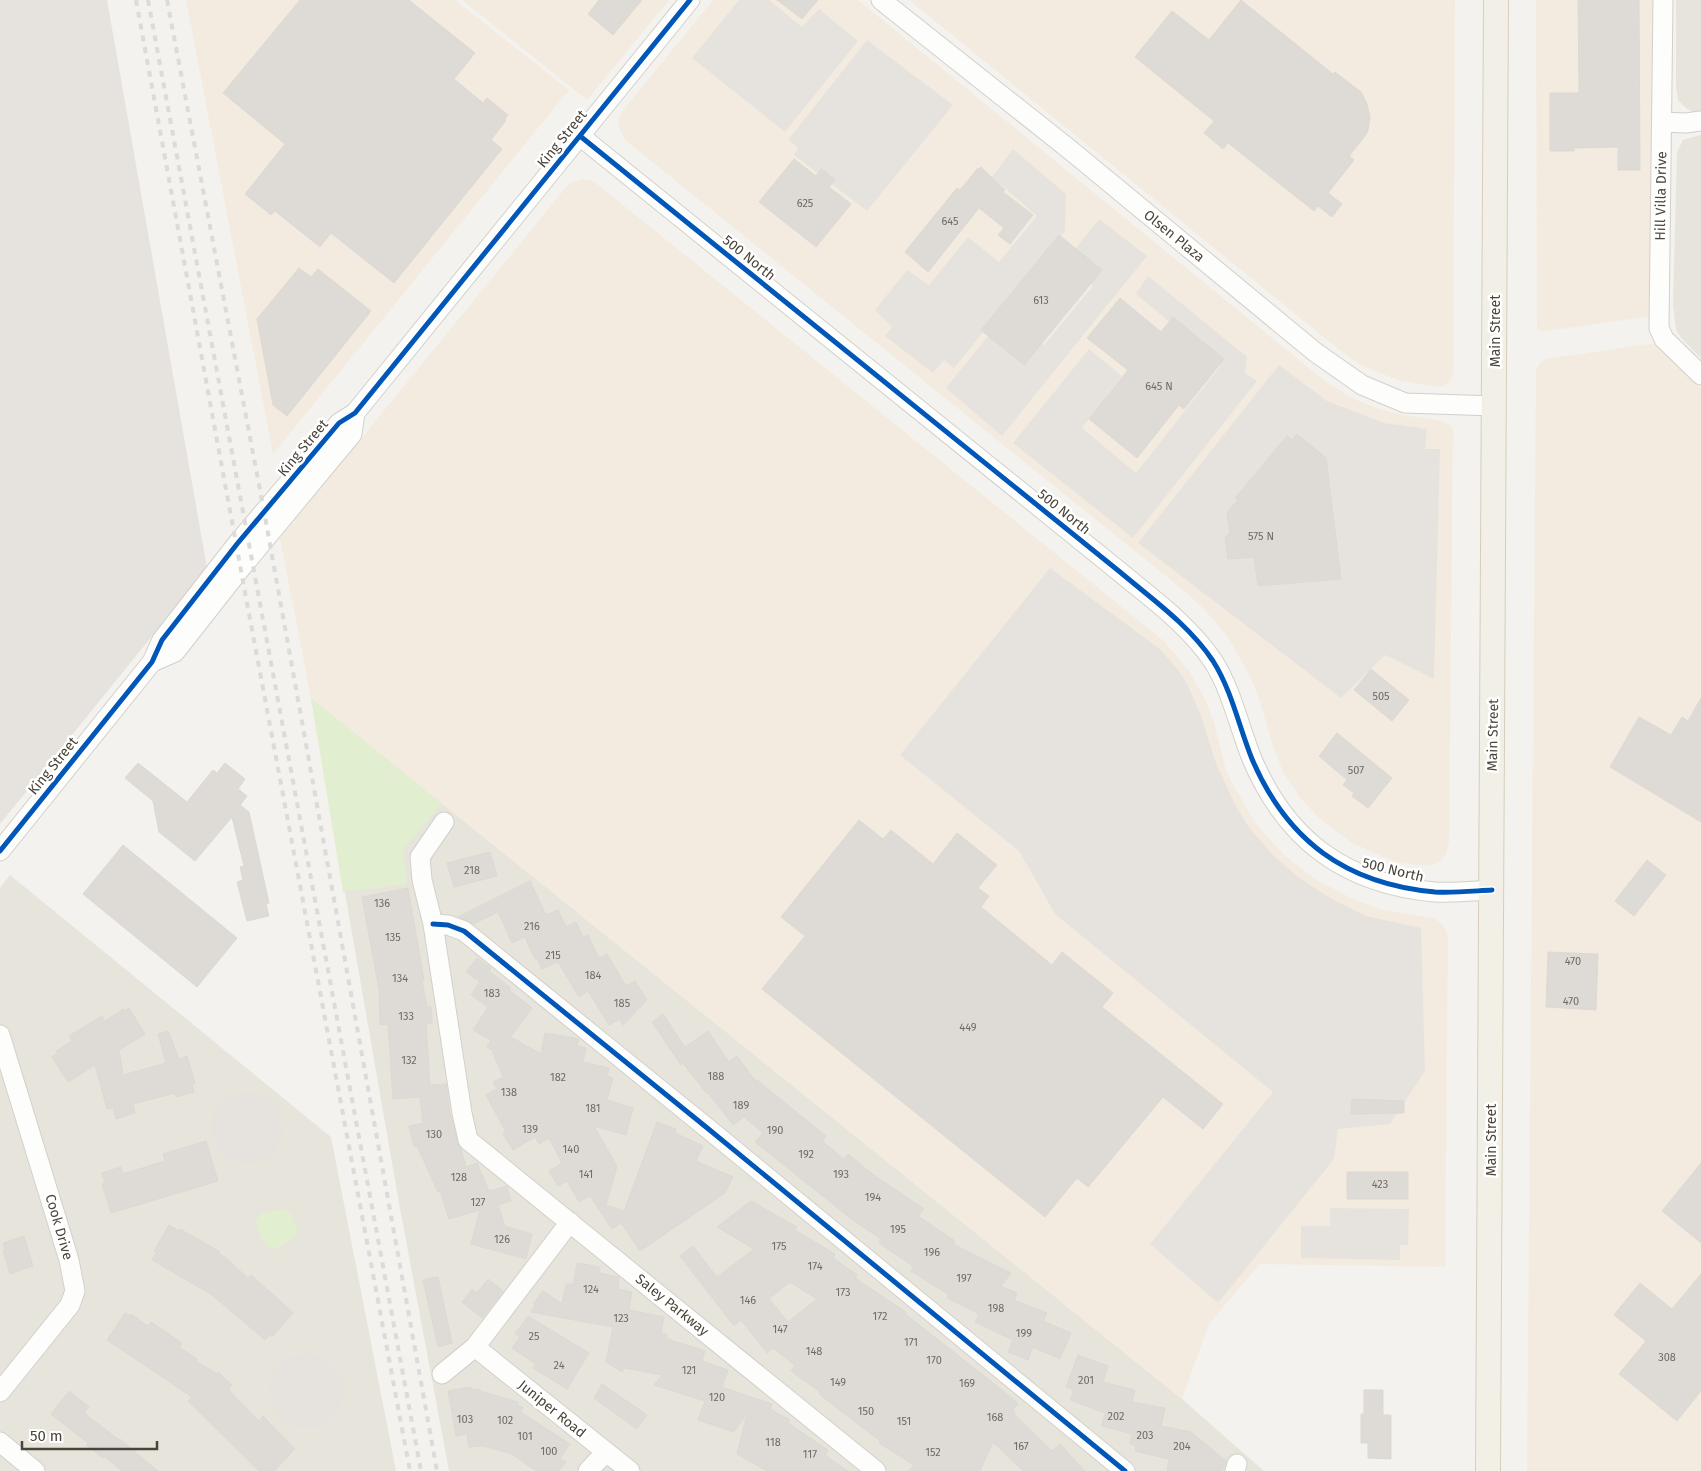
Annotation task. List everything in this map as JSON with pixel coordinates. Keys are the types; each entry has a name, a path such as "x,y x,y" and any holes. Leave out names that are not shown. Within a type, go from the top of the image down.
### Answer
{"main road":[{"name":"Main Street","path":"1488,1471 1496,0"}],"street":[{"name":"King Street","path":"0,850 152,662 162,640 237,544 339,423 356,413 690,0"},
{"name":"Olsen Plaza","path":"881,0 1315,352 1362,385 1405,404 1495,406"},
{"name":"Hill Villa Drive","path":"1663,0 1659,328 1664,339 1701,375"},
{"path":"1662,122 1686,123 1701,121"},
{"name":"500 North","path":"580,136 1120,572 1182,625 1203,648 1220,674 1233,702 1250,753 1269,793 1287,820 1307,842 1344,867 1376,880 1437,892 1492,890"},
{"path":"444,822 420,857 422,880 433,924 448,925 464,931 1125,1471"},
{"name":"Saley Parkway","path":"433,924 468,1140 876,1471"},
{"name":"Cook Drive","path":"0,1392 70,1305 75,1291 69,1260 1,1039"},
{"path":"442,1374 475,1347 570,1222"},
{"name":"Juniper Road","path":"475,1347 630,1471"},
{"path":"0,1442 36,1471"},
{"path":"588,1471 606,1452"}],"shaded area":[{"path":"0,0 107,0 207,568 0,824"},
{"path":"186,0 455,0 569,90 273,454"},
{"path":"462,0 669,0 587,100"},
{"path":"713,0 858,0 1326,382 1354,399 1376,408 1402,415 1438,420 1450,425 1453,430 1449,842 1446,854 1440,861 1426,866 1401,863 1383,857 1352,843 1319,818 1301,799 1283,772 1272,743 1260,701 1249,674 1227,636 1205,610 1188,594 625,140 619,127 621,113"},
{"path":"739,0 769,0 802,27 819,9 858,41 785,132 692,58"},
{"path":"909,0 1455,0 1453,374 1450,381 1444,386 1436,387 1401,381 1362,366 1342,352"},
{"path":"1536,0 1654,0 1651,316 1542,332 1537,328"},
{"path":"1676,0 1701,0 1701,113 1687,109 1678,100 1676,87"},
{"path":"867,40 953,105 867,211 794,155 798,148 788,140"},
{"path":"1701,135 1701,358 1682,339 1676,330 1673,304 1677,152 1683,140"},
{"path":"1013,149 1066,194 1065,231 954,368 944,360 933,373 885,336 892,327 875,310 907,270 929,285 968,237 999,262 1037,216 992,177"},
{"path":"583,179 597,184 1164,641 1189,671 1205,699 1231,781 1256,824 1285,856 1317,880 1357,901 1384,910 1434,918 1443,925 1448,938 1445,1267 1260,1264 1209,1324 1182,1399 311,698 280,538 567,186 571,182"},
{"path":"1099,219 1147,256 1002,436 946,388 1005,315 1044,345 1093,286 1064,263"},
{"path":"1148,276 1247,357 1245,373 1257,381 1133,538 1013,443 1089,349 1122,376 1082,428 1136,473 1221,365 1136,294"},
{"path":"1659,344 1701,389 1701,1471 1527,1471 1536,370 1540,363 1546,359"},
{"path":"1279,365 1327,401 1384,423 1427,429 1425,449 1440,449 1434,679 1385,655 1341,698 1138,543"},
{"path":"1050,568 1160,649 1178,670 1187,684 1200,713 1217,766 1236,806 1250,829 1275,857 1298,877 1332,899 1366,916 1421,928 1425,1071 1390,1124 1338,1129 1334,1159 1218,1303 1150,1244 1273,1092 1055,914 1019,851 900,755"},
{"path":"311,698 1182,1399 1264,1471 449,1471 399,1203"},
{"path":"10,875 331,1137 396,1471 0,1471 0,888"},
{"path":"254,1092 273,1102 281,1114 283,1128 281,1142 273,1154 261,1162 240,1164 221,1154 213,1142 211,1121 221,1102 233,1094"},
{"path":"1330,1208 1409,1209 1408,1245 1400,1245 1400,1260 1301,1258 1301,1226 1330,1226"},
{"path":"306,1354 327,1360 337,1370 343,1391 337,1412 327,1422 306,1428 285,1422 275,1412 269,1391 275,1370 285,1360"}],"green space":[{"path":"311,698 442,804 405,847 403,855 407,884 343,892"},
{"path":"284,1209 290,1213 298,1232 292,1240 274,1249 263,1243 255,1222 260,1214"}],"building":[{"path":"300,0 409,0 475,53 454,79 483,103 487,98 508,115 491,140 502,149 394,283 331,233 320,247 275,211 271,215 245,194 285,144 223,93"},
{"path":"599,0 642,0 613,35 588,14"},
{"path":"777,0 818,0 802,19"},
{"path":"1241,0 1333,74 1335,72 1361,92 1367,104 1370,117 1368,130 1349,156 1354,160 1328,193 1342,204 1332,217 1318,206 1314,211 1228,143 1223,149 1204,133 1214,121 1135,57 1172,11 1209,40"},
{"path":"1578,0 1639,0 1640,170 1618,170 1618,147 1574,148 1574,151 1550,151 1550,93 1579,93"},
{"path":"794,159 816,176 821,169 823,170 835,180 829,187 851,204 816,247 759,202"},
{"path":"981,167 1005,190 1003,192 1033,215 1010,244 998,235 1004,228 979,208 928,272 905,252 957,188 960,190 978,168"},
{"path":"1059,235 1102,270 1024,365 981,330"},
{"path":"299,268 311,277 318,269 371,311 287,416 273,405 257,319"},
{"path":"1120,298 1161,332 1173,317 1224,359 1184,409 1179,405 1137,458 1089,419 1128,370 1087,338"},
{"path":"1297,434 1326,458 1341,579 1258,586 1254,557 1228,559 1225,537 1230,533 1227,512 1238,500 1235,498 1287,436 1292,440"},
{"path":"1371,669 1409,700 1392,721 1354,690"},
{"path":"1701,698 1701,822 1610,767 1639,717 1671,735 1682,717 1688,721"},
{"path":"1337,733 1392,778 1368,808 1352,796 1354,793 1343,785 1347,780 1319,756"},
{"path":"138,763 187,802 213,770 217,773 225,763 245,779 238,789 247,796 240,805 249,812 269,903 266,904 269,916 247,921 237,882 243,880 240,867 244,866 232,817 195,861 159,832 153,801 125,778"},
{"path":"859,820 883,839 891,830 933,864 957,833 997,865 978,888 989,896 981,907 1052,965 1062,952 1113,993 1102,1007 1223,1104 1203,1129 1163,1097 1088,1187 1077,1178 1045,1217 762,989 805,936 781,917"},
{"path":"123,845 237,938 197,987 83,894"},
{"path":"490,852 497,876 454,887 447,863"},
{"path":"1647,860 1666,875 1634,916 1615,901"},
{"path":"530,881 546,915 558,910 566,927 576,922 583,937 588,935 599,958 607,954 626,986 635,981 647,1000 623,1025 619,1019 609,1025 588,991 579,997 558,962 542,969 525,937 512,943 498,912 473,924 458,917"},
{"path":"408,888 427,1007 431,1007 432,1023 426,1024 430,1085 446,1084 450,1116 466,1167 477,1163 489,1191 507,1186 511,1201 498,1205 505,1226 532,1234 526,1259 471,1244 480,1210 449,1219 440,1191 438,1192 417,1146 414,1147 409,1126 423,1123 420,1097 393,1099 388,1024 380,1025 379,989 362,897"},
{"path":"1548,952 1598,954 1596,1010 1546,1007"},
{"path":"477,958 491,968 489,971 511,988 509,990 532,1008 511,1037 541,1054 545,1033 579,1039 577,1046 586,1048 583,1062 609,1068 607,1076 613,1078 607,1100 633,1108 626,1135 594,1126 617,1166 606,1205 624,1211 657,1122 676,1129 675,1133 703,1146 696,1161 733,1177 725,1193 640,1251 621,1223 612,1229 590,1196 579,1202 567,1181 558,1186 549,1171 562,1163 549,1138 539,1144 535,1137 513,1150 503,1134 506,1132 486,1095 497,1089 493,1082 503,1077 492,1050 487,1047 491,1040 473,1030 488,1007 471,995 480,982 466,972"},
{"path":"129,1008 145,1034 119,1050 123,1075 166,1063 158,1034 168,1031 179,1059 187,1056 195,1083 192,1084 194,1092 176,1097 175,1093 133,1104 135,1113 116,1119 113,1108 107,1109 95,1065 68,1082 52,1057 58,1053 56,1051 72,1041 69,1036 102,1016 105,1021 123,1009 124,1011"},
{"path":"663,1014 685,1047 708,1031 729,1062 737,1056 756,1082 757,1080 826,1136 822,1141 844,1159 848,1154 871,1173 924,1209 918,1216 955,1241 953,1244 1011,1273 1001,1286 1017,1293 1014,1300 1047,1313 1043,1321 1071,1333 1060,1359 1033,1347 1028,1360 1008,1352 1013,1340 975,1322 979,1314 947,1298 949,1295 911,1271 914,1267 879,1243 881,1239 850,1218 755,1142 763,1133 744,1117 733,1125 683,1063 681,1065 652,1022"},
{"path":"1352,1099 1404,1101 1404,1113 1351,1114"},
{"path":"206,1141 218,1181 111,1213 102,1184 105,1183 102,1173 121,1167 123,1174 165,1161 163,1154"},
{"path":"1701,1163 1701,1243 1662,1211"},
{"path":"1347,1172 1408,1172 1408,1199 1347,1199"},
{"path":"751,1201 797,1227 795,1230 835,1254 833,1258 857,1275 855,1278 906,1312 905,1314 1001,1389 1018,1404 1013,1410 1014,1414 1052,1451 1060,1444 1085,1471 1023,1471 993,1442 980,1471 909,1471 914,1465 879,1443 880,1441 791,1371 795,1365 773,1348 767,1353 741,1320 734,1326 680,1256 693,1246 717,1277 754,1249 717,1227","holes":["790,1282 817,1299 788,1322 769,1299"]},
{"path":"169,1225 179,1231 180,1229 220,1252 219,1254 225,1257 248,1278 251,1275 293,1313 272,1337 270,1335 265,1340 212,1295 152,1260 157,1252 154,1251"},
{"path":"24,1236 33,1266 10,1274 3,1250 5,1249 3,1243"},
{"path":"577,1263 600,1267 599,1273 619,1277 618,1289 632,1292 629,1310 664,1317 661,1333 667,1334 667,1339 705,1351 702,1361 728,1370 722,1387 772,1404 770,1409 790,1420 788,1423 828,1450 825,1455 848,1471 767,1471 737,1454 747,1413 734,1432 698,1420 705,1401 654,1385 662,1375 624,1368 622,1372 606,1362 613,1327 531,1312 535,1305 533,1304 543,1291 562,1304 566,1284 573,1284"},
{"path":"1701,1274 1701,1391 1677,1421 1619,1374 1646,1341 1614,1315 1640,1283 1672,1309"},
{"path":"438,1277 452,1343 438,1347 423,1280"},
{"path":"488,1279 503,1291 482,1318 462,1302 472,1289 477,1293"},
{"path":"125,1313 130,1316 131,1314 148,1326 151,1322 182,1343 179,1347 197,1359 196,1361 217,1374 218,1372 232,1385 228,1389 259,1421 263,1416 295,1449 274,1471 259,1471 188,1401 192,1397 107,1340"},
{"path":"528,1316 589,1353 567,1389 533,1368 536,1364 512,1348 520,1337 515,1334"},
{"path":"1078,1355 1108,1366 1103,1382 1135,1390 1132,1402 1165,1408 1161,1426 1191,1432 1226,1461 1222,1471 1167,1471 1169,1459 1135,1451 1136,1446 1130,1444 1132,1434 1102,1426 1105,1413 1070,1400 1074,1390 1066,1387"},
{"path":"602,1384 647,1415 637,1429 594,1398"},
{"path":"471,1387 472,1390 480,1389 480,1391 518,1402 517,1405 523,1407 521,1412 570,1444 560,1458 566,1462 559,1471 536,1471 512,1454 483,1446 469,1447 467,1434 456,1436 448,1391"},
{"path":"1364,1390 1383,1390 1383,1415 1391,1415 1391,1459 1368,1458 1368,1443 1361,1443 1361,1414 1364,1414"},
{"path":"69,1391 89,1407 84,1413 120,1439 158,1471 122,1471 104,1456 103,1458 86,1445 88,1443 51,1414"}],"railway":[{"path":"136,0 410,1471"},
{"path":"148,0 421,1471"},
{"path":"167,0 264,511 437,1471"}],"cycle path":[{"path":"0,851 152,662 162,640 237,544 339,423 355,413 690,0"},
{"path":"580,136 1120,572 1181,624 1203,648 1220,673 1252,759 1266,788 1283,813 1302,835 1323,853 1347,868 1374,879 1403,887 1435,892 1492,890"},
{"path":"433,924 448,925 464,931 1125,1471"}]}
